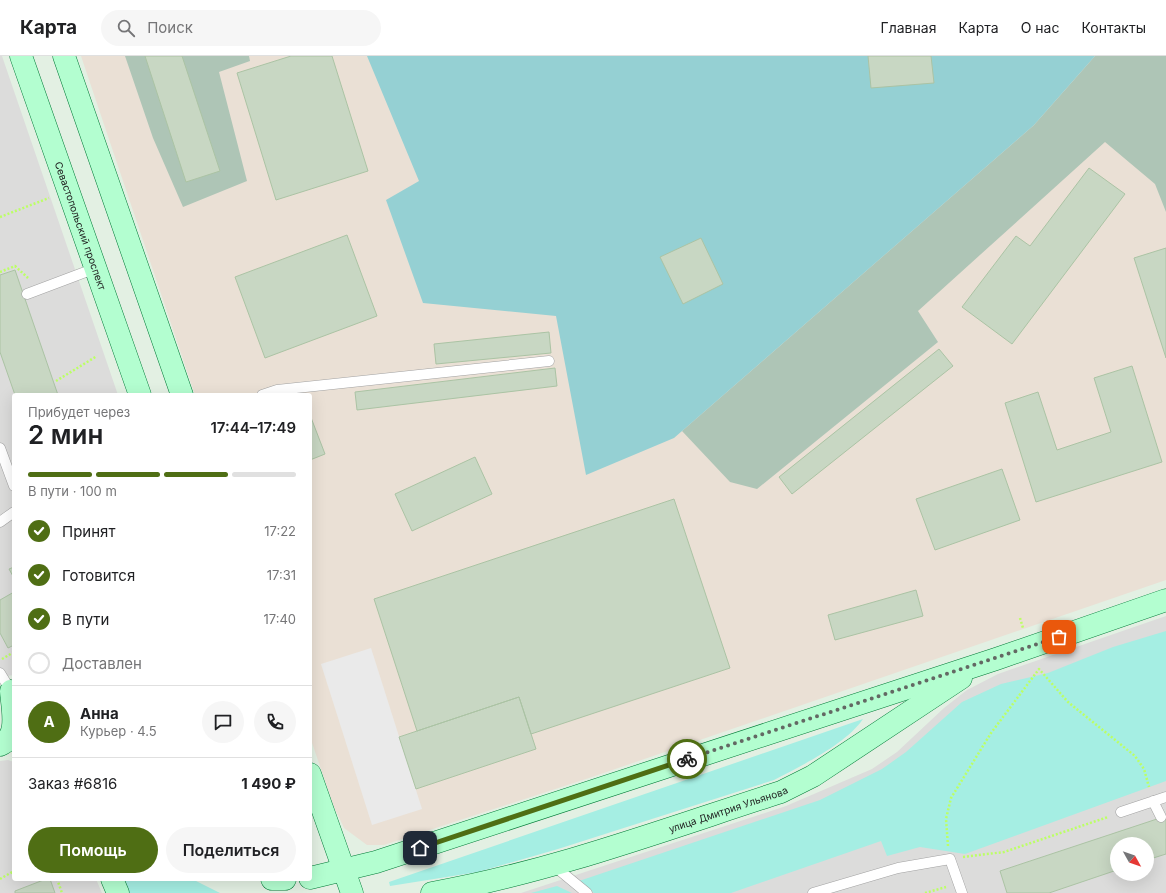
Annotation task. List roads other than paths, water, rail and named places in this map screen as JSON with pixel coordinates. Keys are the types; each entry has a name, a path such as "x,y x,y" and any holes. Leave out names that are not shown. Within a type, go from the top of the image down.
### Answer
{"main road":[{"name":"Севастопольский проспект","path":"21,56 139,393"},
{"path":"64,56 181,393"},
{"name":"улица Дмитрия Ульянова","path":"312,877 376,862 996,658 1166,600"},
{"name":"улица Дмитрия Ульянова","path":"432,893 479,885 553,865 781,792 813,776 955,681 996,658"},
{"path":"8,688 12,711"},
{"path":"0,745 6,743 12,733"},
{"path":"0,749 12,750"},
{"path":"312,780 352,893"},
{"path":"113,881 118,893"},
{"path":"310,881 313,893"}],"lane":[{"path":"27,294 96,268"},
{"path":"268,393 277,390 549,361"},
{"path":"0,448 12,481"},
{"path":"0,522 12,513"},
{"path":"1120,812 1166,797"},
{"path":"1153,801 1161,818"},
{"path":"813,893 834,889 898,868 950,859 962,893"},
{"path":"553,865 587,893"}]}
